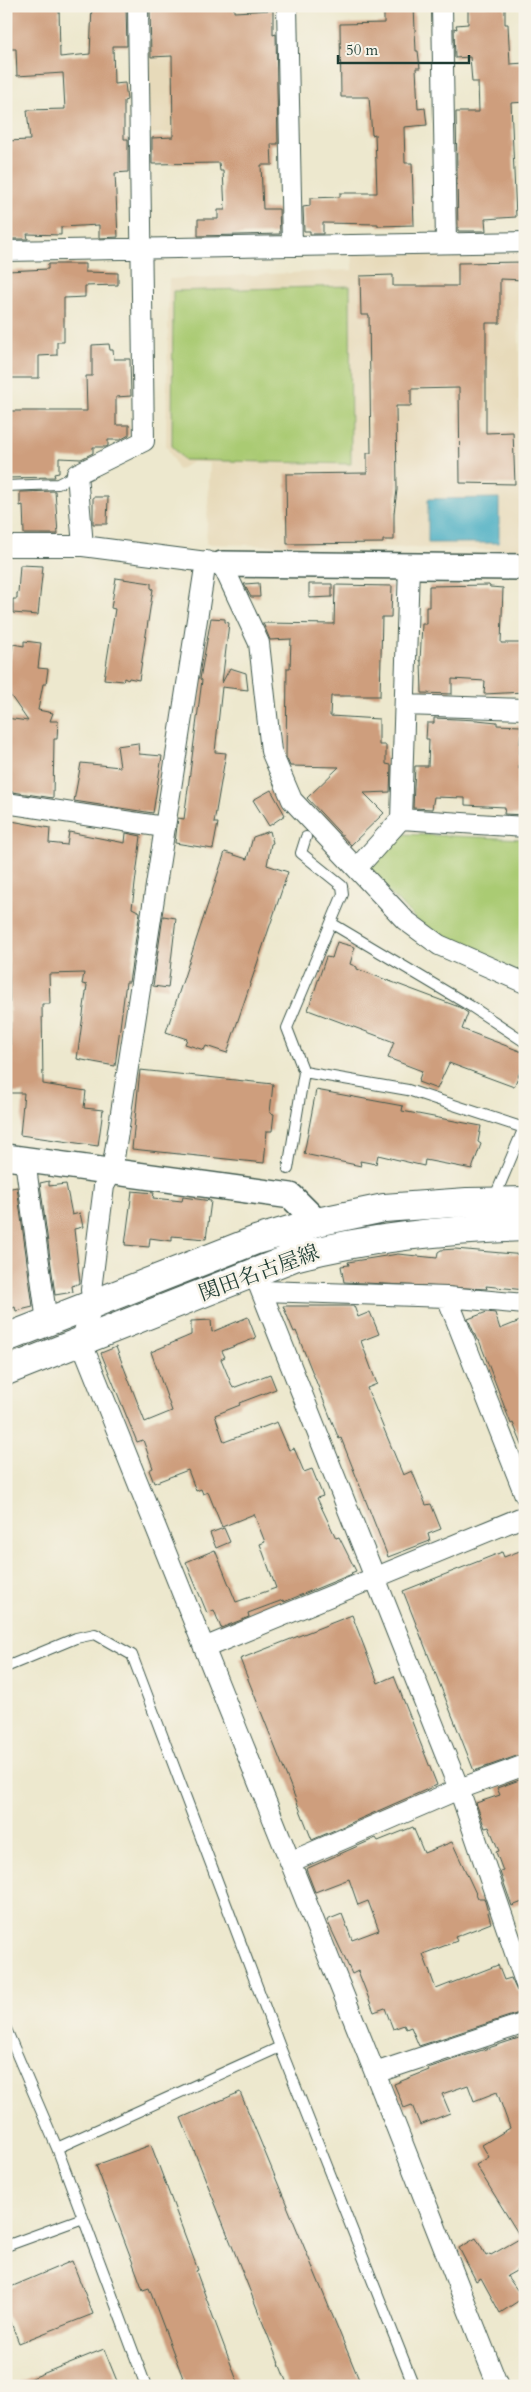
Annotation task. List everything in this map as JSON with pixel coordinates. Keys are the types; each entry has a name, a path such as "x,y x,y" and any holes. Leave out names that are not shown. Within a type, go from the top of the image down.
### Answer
{"main road":[{"name":"関田名古屋線","path":"6,1338 256,1240 317,1222 384,1208 467,1202 525,1202"},
{"name":"関田名古屋線","path":"6,1371 80,1341 259,1282 294,1257 326,1248 392,1237 471,1229 525,1227"}],"street":[{"path":"82,546 77,474 144,441 138,6"},
{"path":"287,6 292,246"},
{"path":"442,6 446,243"},
{"path":"6,251 525,242"},
{"path":"6,546 82,546 214,562 525,567"},
{"path":"214,562 164,826 112,1171 104,1186 91,1290 93,1303 80,1341 375,2074 498,2386"},
{"path":"214,562 259,643 271,750 292,800 405,920 439,945 525,983"},
{"path":"357,868 401,819 409,566"},
{"path":"405,705 525,709"},
{"path":"6,803 164,826"},
{"path":"401,819 525,827"},
{"path":"47,1322 16,1159 291,1196 317,1222"},
{"path":"522,1969 459,1789 374,1578 259,1282 525,1304"},
{"path":"447,1297 518,1455 525,1495"},
{"path":"204,1648 525,1516"},
{"path":"290,1862 459,1789 525,1765"},
{"path":"375,2074 525,2023"}],"lane":[{"path":"6,486 58,484 77,474"},
{"path":"288,1170 304,1072 287,1028 343,894 342,886 301,853 306,837"},
{"path":"331,923 472,1007 525,1042"},
{"path":"304,1072 408,1090 524,1126 496,1194"},
{"path":"6,1667 76,1638 95,1634 132,1655 280,2047 414,2386"},
{"path":"6,2029 57,2148 146,2386"},
{"path":"57,2148 280,2047"},
{"path":"6,2246 83,2218"}],"shaded area":[{"path":"205,27 208,132 144,134 142,30"},
{"path":"518,252 521,550 206,544 210,463 193,462 178,470 166,445 169,279 352,270 353,254"}],"green space":[{"path":"350,286 351,464 184,460 172,446 173,291"},
{"path":"403,834 525,839 525,976 421,924 369,873 369,866"}],"water":[{"path":"499,498 499,543 428,543 428,499"}],"building":[{"path":"7,6 59,6 60,57 90,54 92,6 124,6 124,10 126,9 127,46 113,46 114,84 125,83 127,100 124,101 124,139 128,139 128,172 115,173 118,237 99,238 99,225 61,227 61,235 27,234 28,239 6,239 6,141 30,140 27,110 65,109 63,73 17,76 16,49 6,49"},
{"path":"234,6 234,12 273,10 273,35 276,34 278,144 271,144 272,165 261,165 263,209 279,209 280,234 198,236 198,219 218,219 218,210 225,210 223,171 220,171 219,163 152,164 152,138 173,137 172,56 151,57 150,8"},
{"path":"468,6 505,6 505,24 508,24 510,64 525,63 525,102 511,103 516,217 485,219 486,231 458,231 456,112 479,112 478,82 472,82 470,57 455,58 454,28 457,29 456,25 468,24"},
{"path":"414,7 416,51 418,51 420,68 416,68 418,109 425,108 427,125 404,127 405,163 412,163 414,225 378,226 378,224 323,223 323,234 310,234 310,231 304,231 303,207 310,206 310,198 340,197 340,193 377,193 375,134 372,135 369,97 341,97 340,24 384,23 384,8"},
{"path":"525,262 525,280 500,279 500,323 486,323 486,433 513,432 515,484 460,483 459,388 411,389 411,406 396,406 397,490 394,513 394,540 383,540 383,543 287,544 286,474 367,473 367,453 371,453 369,315 361,315 360,276 393,275 393,286 458,286 458,263"},
{"path":"48,264 85,264 85,272 118,273 118,285 85,286 85,297 64,298 64,342 57,342 57,355 39,356 39,378 6,378 7,271 48,269"},
{"path":"109,344 110,350 113,350 114,359 130,359 131,396 116,397 116,425 129,425 129,435 120,440 108,440 108,446 106,447 93,447 93,453 81,459 59,458 59,473 54,474 55,477 6,478 8,411 87,411 86,376 92,376 92,345"},
{"path":"55,491 58,534 24,534 23,505 20,506 20,492"},
{"path":"93,497 108,497 107,524 93,524"},
{"path":"20,565 43,566 38,615 13,613 13,599 17,599 18,593"},
{"path":"116,578 151,583 151,588 153,589 139,680 129,678 128,680 124,678 123,681 104,679 115,609 111,608"},
{"path":"259,583 260,597 251,597 244,584"},
{"path":"309,584 332,584 332,597 309,598"},
{"path":"335,585 392,586 391,617 382,617 380,696 331,696 330,716 379,719 379,745 386,745 386,764 391,765 390,792 364,793 384,813 351,845 307,798 339,767 290,766 286,757 287,668 290,668 291,639 270,640 263,623 334,624"},
{"path":"489,585 490,587 503,588 501,643 525,643 525,692 484,694 485,681 452,679 452,694 422,693 420,661 422,624 426,624 426,607 429,607 429,586"},
{"path":"211,618 225,619 225,622 229,623 222,683 230,668 246,673 248,690 222,687 215,752 226,753 214,823 218,823 213,849 175,843 178,818 184,819 202,680 200,679"},
{"path":"24,641 41,643 38,668 48,669 46,684 43,684 38,710 53,713 50,721 58,721 57,739 54,739 53,798 6,791 6,718 28,721 6,689 6,678 13,644 24,646"},
{"path":"434,718 477,720 497,722 497,725 521,726 519,769 525,770 525,815 504,814 505,807 465,805 465,798 434,797 432,809 413,808 415,766 428,766 429,739 426,739 427,723 434,723"},
{"path":"138,743 139,754 162,756 153,813 74,801 81,763 120,767 117,746"},
{"path":"271,790 285,815 269,826 253,800"},
{"path":"6,820 50,828 49,843 67,845 69,832 125,843 126,833 141,836 132,908 140,912 129,982 126,982 115,1066 77,1059 87,985 82,984 84,973 49,974 50,1004 42,1004 43,1084 86,1091 84,1108 103,1110 98,1146 20,1135 24,1093 11,1093 9,975 8,949 6,949"},
{"path":"270,831 273,843 271,844 267,865 288,872 227,1053 206,1046 204,1050 185,1044 187,1039 166,1032 225,852 247,859 253,837"},
{"path":"163,916 176,918 168,988 153,986"},
{"path":"337,942 355,947 350,964 357,967 357,969 459,1007 468,1013 462,1029 525,1053 525,1071 521,1069 514,1087 449,1063 437,1089 418,1082 422,1071 388,1058 394,1042 308,1010 326,957 332,958"},
{"path":"140,1070 273,1084 270,1113 274,1114 272,1131 267,1131 264,1163 132,1149"},
{"path":"316,1090 403,1106 402,1111 481,1126 478,1142 481,1144 472,1169 425,1160 424,1166 378,1155 376,1164 360,1161 361,1166 304,1154"},
{"path":"49,1181 49,1186 66,1184 72,1215 80,1213 83,1227 74,1229 80,1283 72,1286 73,1292 55,1295 40,1183"},
{"path":"17,1187 33,1307 16,1311 15,1307 6,1311 6,1189"},
{"path":"132,1191 154,1193 153,1198 182,1201 183,1197 211,1201 206,1239 172,1236 172,1241 150,1238 149,1247 125,1245"},
{"path":"455,1249 525,1255 525,1290 486,1286 487,1289 344,1282 341,1266 349,1265 348,1262 398,1254 437,1258 438,1252 441,1250"},
{"path":"283,1306 354,1306 358,1317 370,1312 379,1334 361,1341 377,1384 367,1388 403,1475 412,1471 426,1505 431,1504 441,1529 428,1534 430,1541 388,1557 341,1438 339,1439 296,1331 294,1332"},
{"path":"487,1312 495,1313 500,1329 525,1319 525,1452 513,1423 511,1424 479,1340 477,1340 468,1319"},
{"path":"248,1317 256,1338 222,1351 225,1357 221,1359 233,1388 270,1374 276,1389 239,1403 240,1405 215,1415 224,1442 277,1422 289,1450 294,1448 304,1472 312,1469 323,1496 317,1498 336,1538 339,1537 356,1571 284,1602 283,1600 248,1613 249,1617 221,1628 214,1610 207,1613 186,1562 215,1550 236,1602 276,1588 260,1544 265,1542 254,1514 222,1527 208,1492 203,1494 201,1489 196,1491 188,1470 154,1483 149,1470 153,1468 143,1440 137,1442 101,1353 116,1347 145,1422 172,1411 151,1352 191,1335 191,1321 211,1320 212,1332"},
{"path":"224,1528 230,1542 216,1548 210,1533"},
{"path":"525,1549 525,1753 474,1771 403,1591 502,1552 504,1557"},
{"path":"352,1615 378,1683 394,1676 437,1785 312,1840 240,1659"},
{"path":"525,1778 525,1901 512,1906 500,1872 503,1871 496,1852 499,1851 489,1827 485,1828 476,1803 500,1795 497,1788"},
{"path":"413,1827 424,1853 452,1842 478,1898 484,1898 491,1923 455,1937 457,1941 423,1954 436,1989 498,1965 504,1980 511,1978 517,1991 525,1994 525,2011 419,2046 411,2027 406,2029 404,2025 393,2029 385,2008 374,2012 358,1971 352,1974 327,1920 342,1914 352,1940 379,1930 368,1901 358,1905 349,1879 315,1892 306,1869 376,1838 378,1841"},
{"path":"525,2036 525,2266 507,2276 523,2298 500,2313 481,2278 476,2281 459,2248 476,2238 486,2256 521,2238 476,2165 489,2157 482,2145 510,2128 497,2092 474,2101 468,2085 442,2094 450,2113 420,2125 412,2105 404,2108 394,2084 429,2070 428,2068"},
{"path":"240,2092 360,2382 348,2386 288,2386 181,2118"},
{"path":"151,2145 239,2386 186,2386 149,2288 143,2290 96,2165"},
{"path":"72,2261 93,2314 19,2343 6,2310 6,2289"},
{"path":"104,2349 119,2386 15,2386 15,2385"}]}
